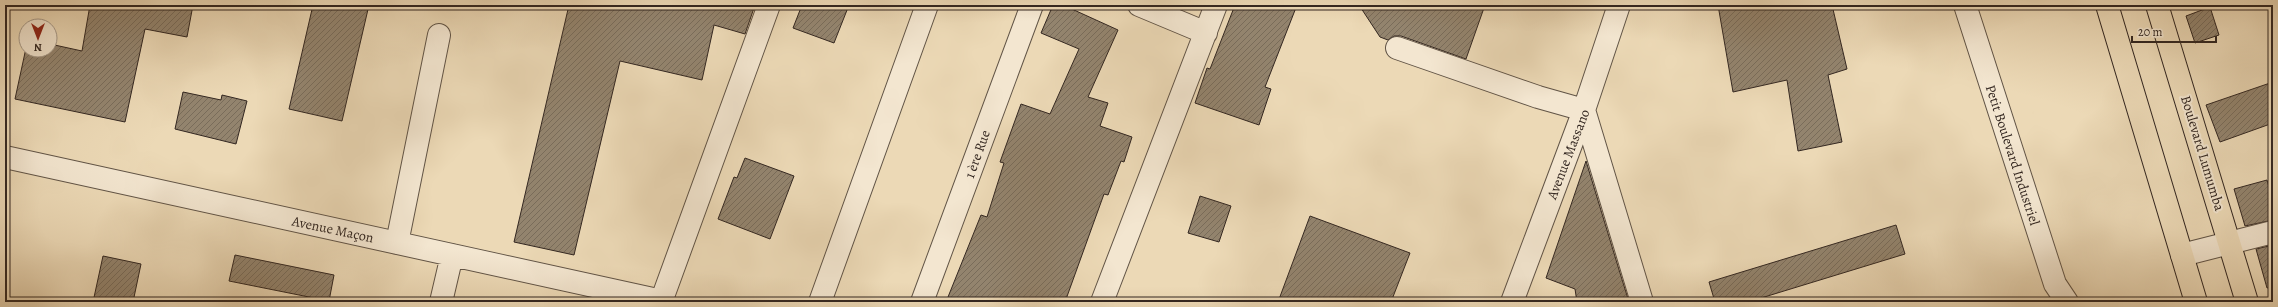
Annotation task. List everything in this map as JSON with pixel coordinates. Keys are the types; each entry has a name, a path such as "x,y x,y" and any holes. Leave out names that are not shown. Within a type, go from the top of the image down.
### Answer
{"main road":[{"path":"2107,5 2196,302"},
{"name":"Boulevard Lumumba","path":"2157,5 2247,302"}],"street":[{"path":"661,302 769,5"},
{"path":"820,302 927,5"},
{"name":"1 ère Rue","path":"922,302 1032,5"},
{"path":"1138,5 1206,33"},
{"path":"1102,302 1216,5"},
{"name":"Avenue Massano","path":"1512,302 1584,110 1619,5"},
{"name":"Petit Boulevard Industriel","path":"1965,5 2055,284 2067,302"},
{"path":"397,243 439,35"},
{"path":"1397,48 1538,97 1584,110 1642,302"},
{"name":"Avenue Maçon","path":"5,157 661,302"},
{"path":"2182,255 2273,232"},
{"path":"441,302 452,255"}],"building":[{"path":"90,5 193,5 187,37 145,29 125,122 15,99 24,58 58,58 58,46 82,51"},
{"path":"313,5 369,5 342,121 289,109"},
{"path":"569,5 755,5 745,34 714,25 702,80 620,61 574,255 514,242"},
{"path":"802,5 849,5 834,43 793,28"},
{"path":"1053,5 1063,5 1118,30 1088,97 1108,103 1100,126 1132,137 1124,162 1121,161 1108,195 1104,194 1065,302 946,302 981,215 987,217 1004,163 1000,162 1021,104 1050,114 1079,49 1041,33"},
{"path":"1235,5 1297,5 1265,87 1271,89 1259,125 1195,103 1207,68 1210,69"},
{"path":"1359,5 1485,5 1466,59 1401,36 1394,36 1388,40 1380,37"},
{"path":"1718,5 1832,5 1847,69 1828,75 1842,142 1798,151 1787,80 1733,92"},
{"path":"2210,7 2219,35 2195,43 2186,16"},
{"path":"2273,82 2273,123 2220,142 2206,105"},
{"path":"183,92 221,100 222,95 247,101 236,144 175,129"},
{"path":"745,158 794,176 770,239 718,219 734,177 737,178"},
{"path":"1586,161 1629,302 1577,302 1575,289 1546,278"},
{"path":"2267,180 2273,202 2273,220 2245,226 2234,189"},
{"path":"1200,196 1231,206 1219,242 1188,233"},
{"path":"1310,216 1410,253 1391,302 1278,302"},
{"path":"1896,225 1905,254 1748,302 1715,302 1709,282"},
{"path":"2273,245 2273,287 2267,288 2256,249"},
{"path":"235,255 334,275 329,301 229,281"},
{"path":"103,256 141,264 133,302 93,302"}]}
